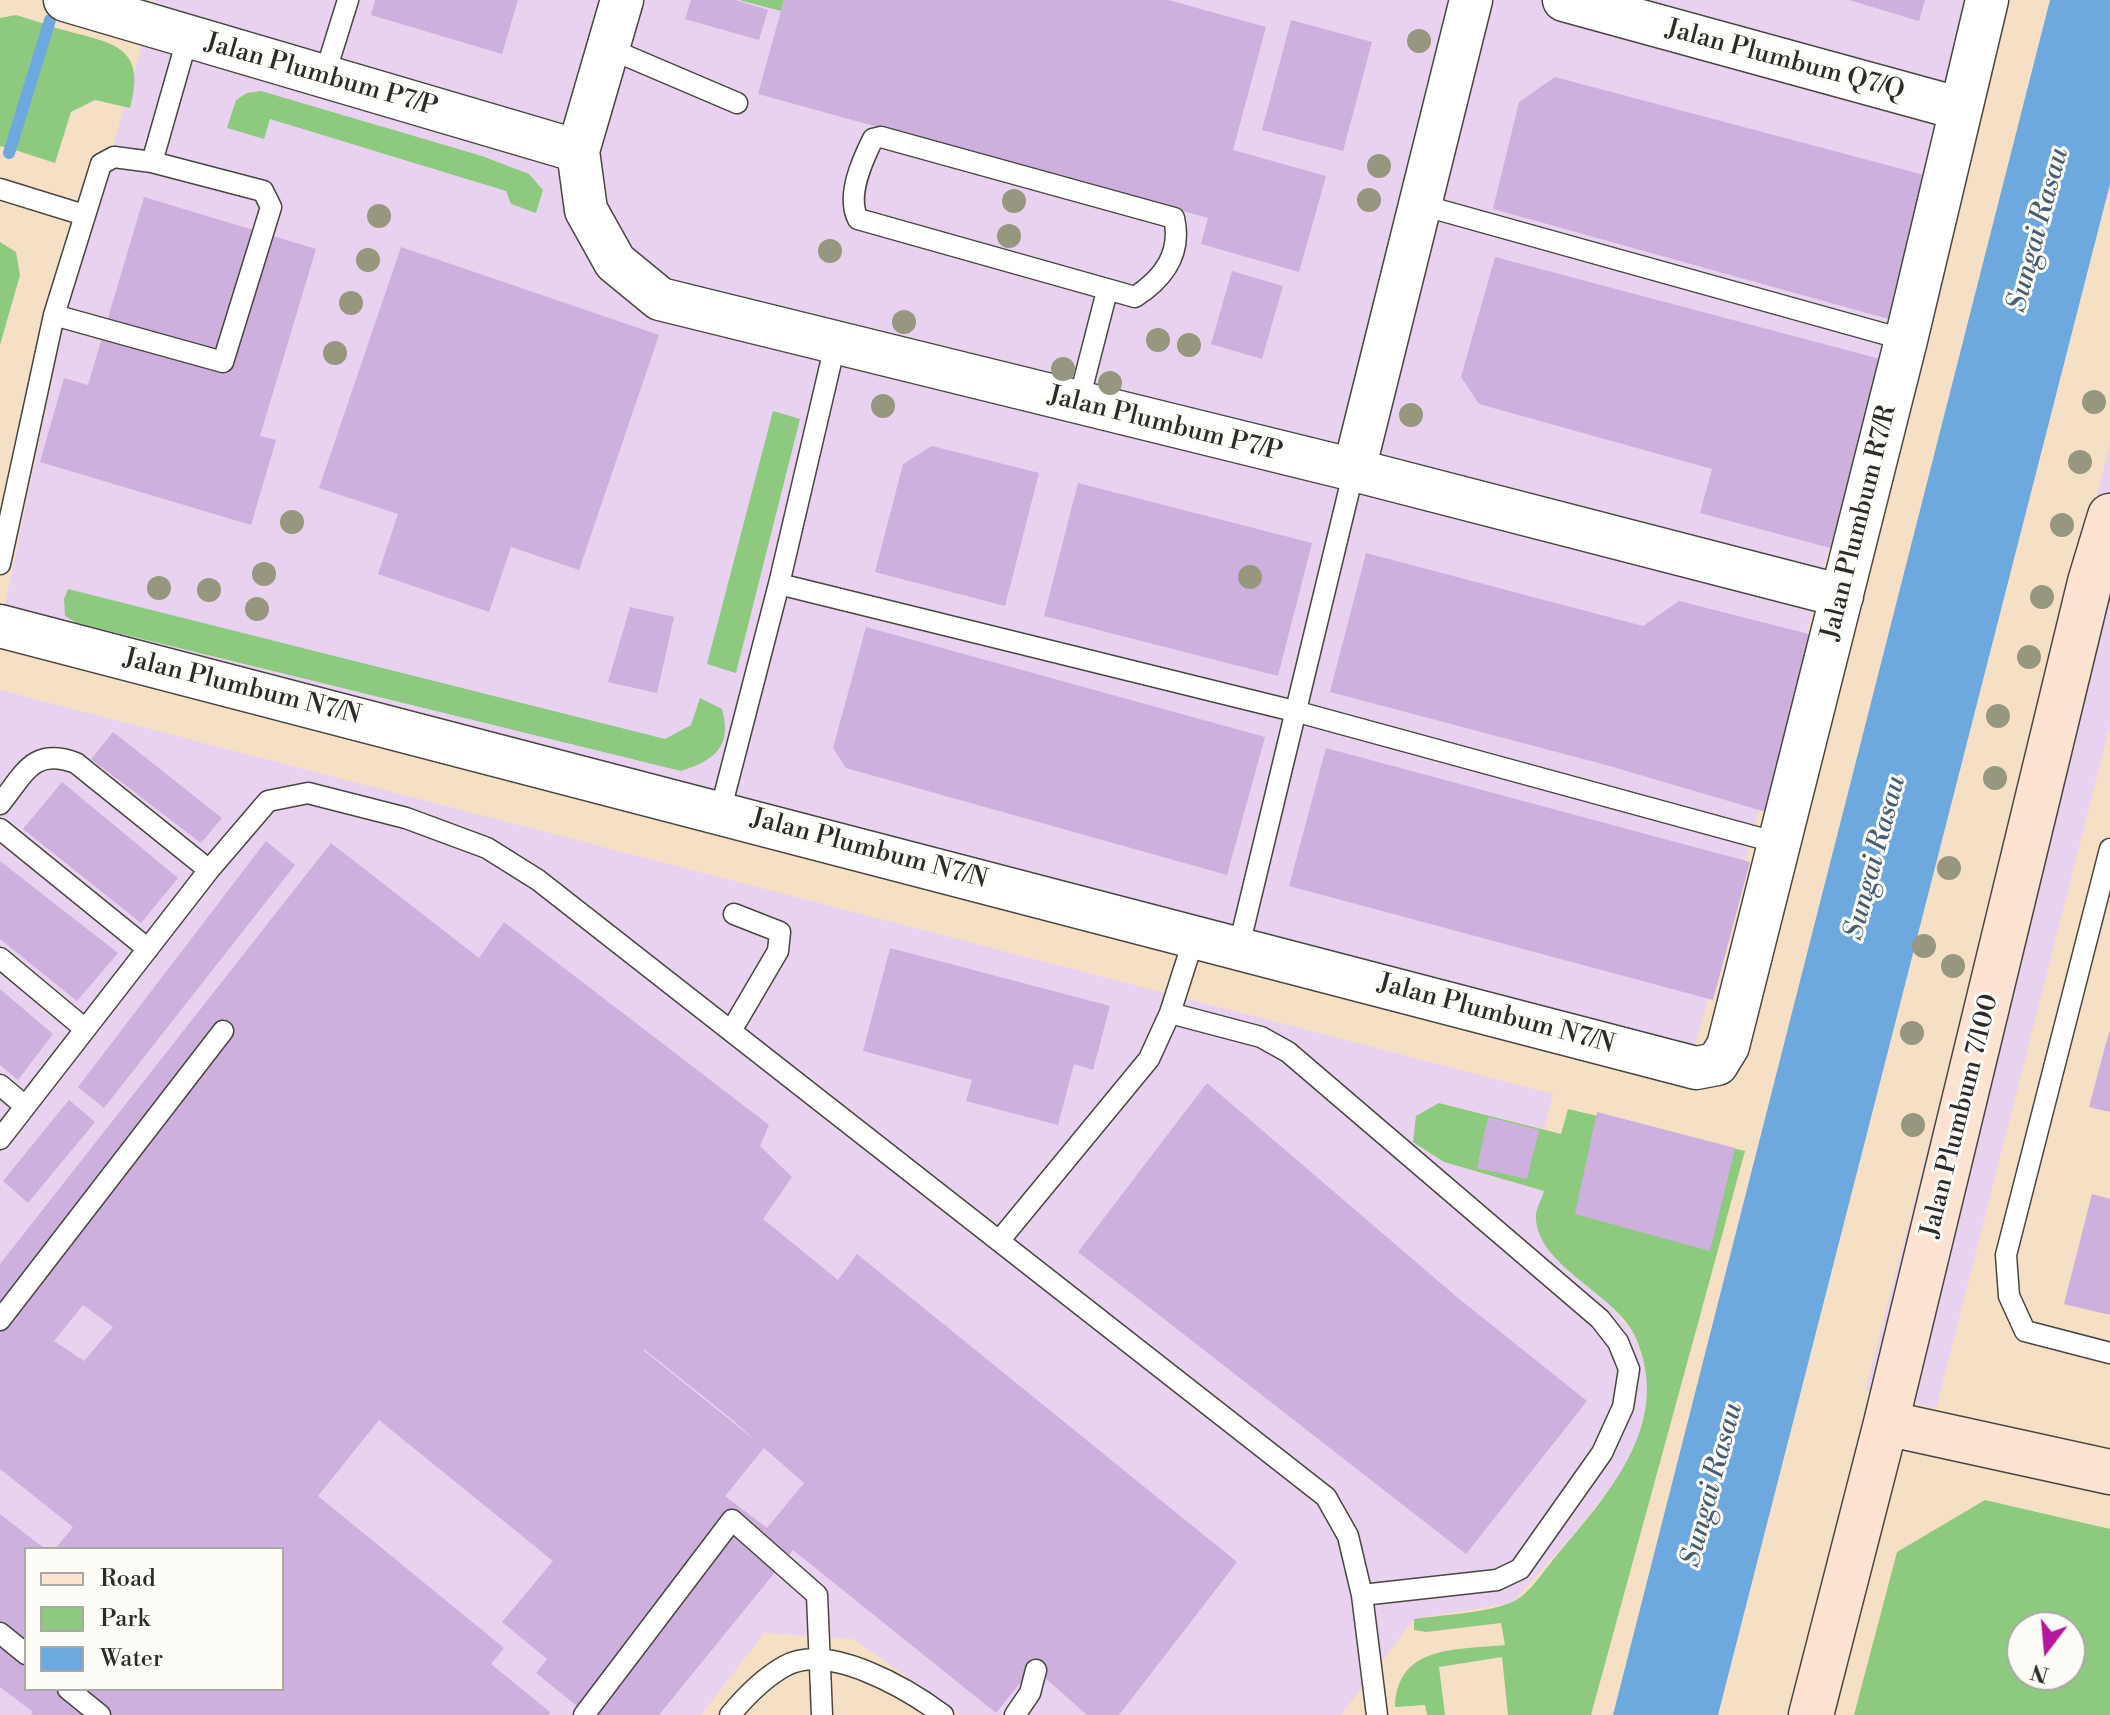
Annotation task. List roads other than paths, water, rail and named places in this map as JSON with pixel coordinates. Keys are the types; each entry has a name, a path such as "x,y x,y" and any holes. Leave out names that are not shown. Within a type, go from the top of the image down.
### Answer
{"street":[{"name":"Jalan Plumbum P7/P","path":"65,0 110,6 188,36 578,151"},
{"name":"Jalan Plumbum P7/P","path":"622,0 578,151 586,210 615,262 660,299 835,345 1354,470 1842,596"},
{"path":"1354,470 1471,0"},
{"name":"Jalan Plumbum Q7/Q","path":"1564,0 1961,109"},
{"name":"Jalan Plumbum R7/R","path":"1728,1046 1906,340 1987,0"},
{"name":"Jalan Plumbum 7/100","path":"1811,1715 2100,584 2110,516"},
{"name":"Jalan Plumbum N7/N","path":"0,626 1239,946 1696,1068 1717,1064 1728,1046"},
{"path":"1886,1423 2110,1472"}],"lane":[{"path":"324,77 348,0"},
{"path":"152,162 188,36"},
{"path":"608,48 737,103"},
{"path":"881,137 1174,218 1177,233 1169,268 1151,287 1135,297 1107,291 858,219 853,209 854,192 873,139 881,137"},
{"path":"0,564 54,315 101,164 106,159 152,162 263,191 268,197 271,207 223,362 54,315"},
{"path":"0,189 84,215"},
{"path":"1418,204 1906,340"},
{"path":"1078,404 1107,291"},
{"path":"720,812 779,584 835,345"},
{"path":"1239,946 1354,470"},
{"path":"779,584 1298,712 1778,843"},
{"path":"0,804 36,760 54,755 76,763 209,870"},
{"path":"0,1139 209,870 268,801 308,793 406,818 487,848 538,880 1326,1497 1348,1536 1362,1595 1377,1715"},
{"path":"0,829 148,949"},
{"path":"2110,849 2006,1255 2009,1296 2025,1331 2110,1353"},
{"path":"731,1031 778,951 780,932 734,914"},
{"path":"999,1241 1149,1059 1170,1013 1195,935"},
{"path":"0,958 85,1029"},
{"path":"1170,1013 1261,1037 1288,1052 1600,1319 1618,1342 1629,1369 1623,1407 1602,1453 1520,1569 1497,1580 1362,1595"},
{"path":"0,1320 223,1031"},
{"path":"0,1085 25,1106"},
{"path":"584,1715 732,1520 817,1595 822,1715"},
{"path":"817,1595 832,1581"},
{"path":"0,1633 24,1652"},
{"path":"730,1715 761,1683 787,1664 821,1660 829,1660 907,1688 943,1715"},
{"path":"1015,1715 1030,1693 1036,1670"},
{"path":"70,1691 100,1715"}],"water":[{"name":"Sungai Rasau","path":"2050,0 2110,0 2110,184 1718,1715 1613,1715"}],"waterway":[{"path":"9,153 50,20"}]}
